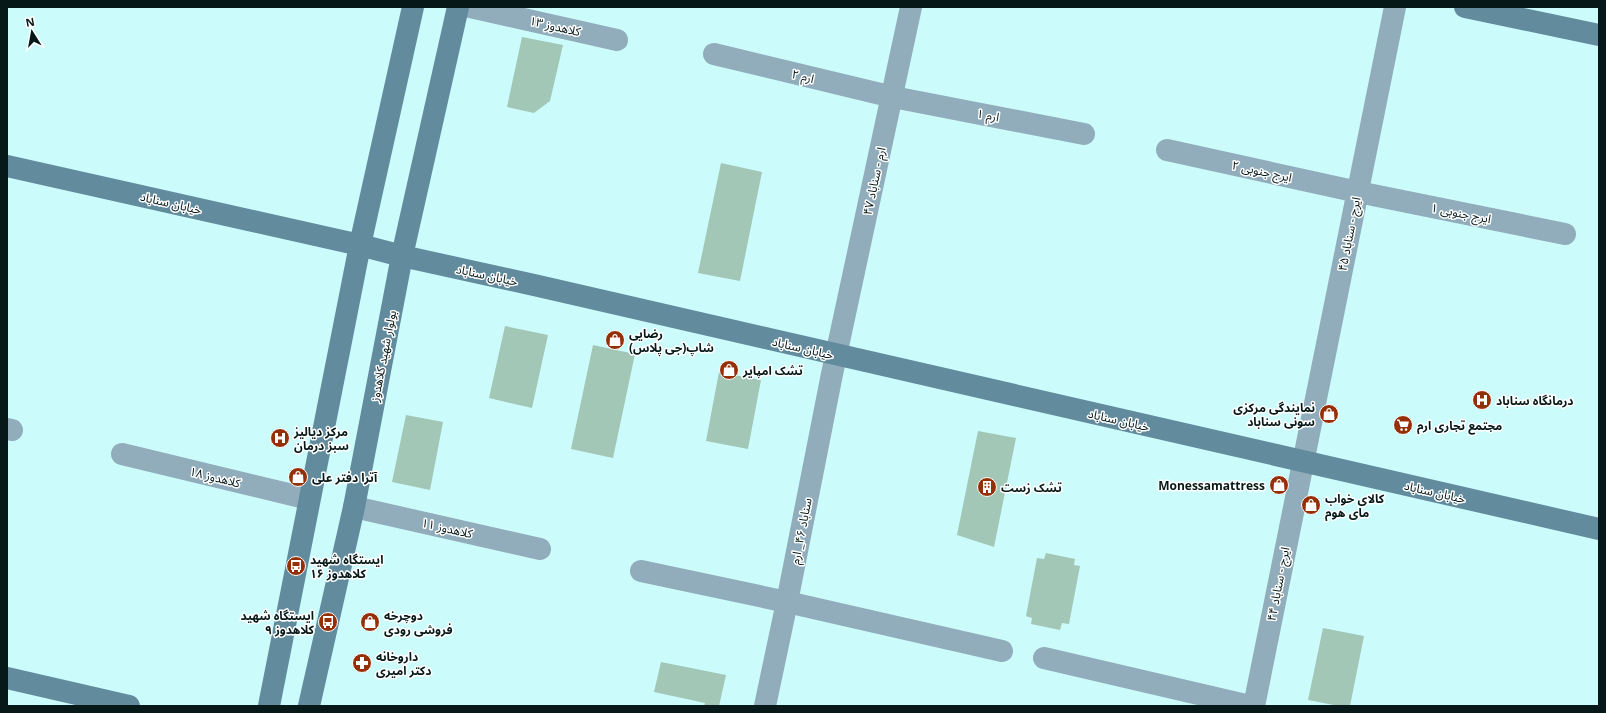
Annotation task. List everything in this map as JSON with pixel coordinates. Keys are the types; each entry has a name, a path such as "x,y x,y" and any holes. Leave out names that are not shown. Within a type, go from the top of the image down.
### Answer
{"main road":[{"path":"269,706 360,245 413,7"},
{"name":"بولوار شهید کلاهدوز","path":"309,706 354,508 402,256 458,7"},
{"path":"1465,7 1599,35"},
{"name":"خیابان سناباد","path":"7,166 360,245 836,356 1599,530"},
{"path":"7,678 129,706"}],"street":[{"name":"کلاهدوز ۱۳","path":"470,7 617,40"},
{"name":"ارم - سناباد ۴۷","path":"836,356 893,97 911,7"},
{"name":"ایرج - سناباد ۴۵","path":"1303,462 1396,7"},
{"name":"ارم ۲","path":"714,54 893,97"},
{"name":"ارم ۱","path":"893,97 1084,134"},
{"name":"ایرج جنوبی ۲","path":"1167,150 1358,192"},
{"name":"ایرج جنوبی ۱","path":"1358,192 1565,234"},
{"name":"سناباد ۴۶_ ارم","path":"765,706 836,356"},
{"name":"کلاهدوز ۱۸","path":"122,454 309,499"},
{"name":"ایرج - سناباد ۴۴","path":"1254,706 1303,462"},
{"name":"کلاهدوز ۱۱","path":"354,508 540,549"},
{"path":"641,571 787,602 1002,651"},
{"path":"1044,658 1250,706"}],"building":[{"path":"522,37 563,45 550,101 534,113 507,107"},
{"path":"721,163 762,172 740,281 698,273"},
{"path":"505,326 548,335 532,408 489,398"},
{"path":"593,345 635,354 613,458 571,449"},
{"path":"719,372 761,380 748,449 706,441"},
{"path":"406,415 443,422 430,490 392,482"},
{"name":"تشک زست","path":"978,431 1016,438 994,547 957,535"},
{"path":"1046,553 1075,559 1074,565 1080,566 1069,624 1062,623 1060,630 1031,624 1032,618 1026,616 1037,558 1044,559"},
{"path":"1323,628 1364,636 1350,706 1339,706 1308,700"},
{"path":"661,662 726,675 719,706 704,706 705,703 654,692"}],"place":[{"name":"رضایی شاپ(جی پلاس)","path":"615,340"},
{"name":"تشک امپایر","path":"729,370"},
{"name":"درمانگاه سناباد","path":"1482,400"},
{"name":"نمایندگی مرکزی سونی سناباد","path":"1329,414"},
{"name":"مجتمع تجاری ارم","path":"1403,425"},
{"name":"مرکز دیالیز سبز درمان","path":"280,438"},
{"name":"آترا دفتر علی","path":"298,477"},
{"name":"Monessamattress","path":"1279,485"},
{"name":"تشک زست","path":"987,487"},
{"name":"کالای خواب مای هوم","path":"1311,505"},
{"name":"ایستگاه شهید کلاهدوز ۱۶","path":"296,566"},
{"name":"ایستگاه شهید کلاهدوز ۹","path":"328,622"},
{"name":"دوچرخه فروشی رودی","path":"370,622"},
{"name":"داروخانه دکتر امیرى","path":"362,663"}]}
